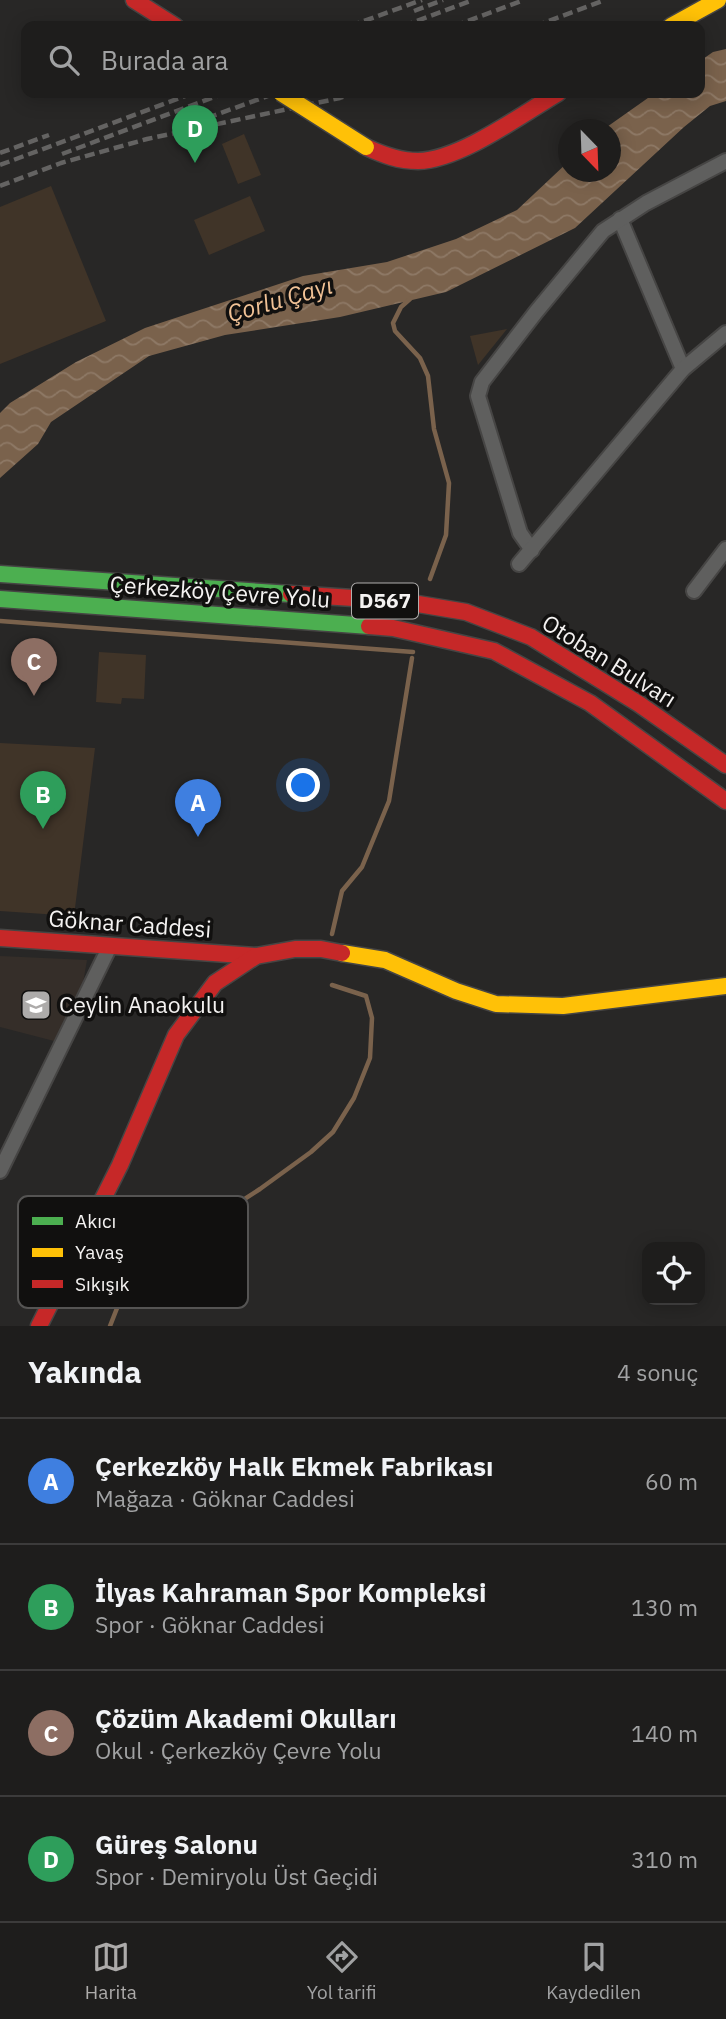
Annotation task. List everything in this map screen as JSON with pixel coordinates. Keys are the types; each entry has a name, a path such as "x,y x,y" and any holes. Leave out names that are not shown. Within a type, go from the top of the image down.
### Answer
{"main road":[{"path":"134,0 168,21"},
{"path":"680,21 718,0"},
{"path":"289,98 382,155 403,160 428,161 444,158 475,143 550,98"},
{"name":"Otoban Bulvarı","path":"0,574 400,601 466,612 531,637 639,704 726,765"},
{"name":"Çerkezköy Çevre Yolu","path":"0,599 393,628 494,651 590,702 726,801"},
{"name":"Göknar Caddesi","path":"0,939 256,956"},
{"path":"106,1196 176,1035 215,983 256,956 295,949 321,950 385,960 456,991 496,1004 564,1006 726,986"},
{"path":"39,1326 48,1308"}],"street":[{"path":"532,550 520,534 478,396 482,382 603,231 646,203 726,161"},
{"path":"620,219 683,369"},
{"path":"519,564 683,369 726,333"},
{"path":"694,591 726,549"},
{"path":"0,1171 110,946"}],"shaded area":[{"path":"244,134 261,175 238,184 222,144"},
{"path":"51,186 106,321 0,364 0,207"},
{"path":"250,196 265,231 209,255 194,220"},
{"path":"507,329 478,365 470,336"},
{"path":"99,652 146,655 144,699 122,698 121,704 96,702"},
{"path":"0,743 95,748 74,916 0,911"},
{"name":"Ceylin Anaokulu","path":"0,956 87,960 83,983 54,1041 0,1027"}],"water":[{"name":"Çorlu Çayı","path":"726,49 726,101 710,106 684,127 575,228 446,292 340,317 225,335 149,356 51,422 38,444 0,478 0,413 10,403 76,362 145,328 303,276 387,262 456,239 517,210 558,171 558,182 621,182 621,119 618,119 648,98 705,98 705,58 713,52"}],"waterway":[{"path":"410,299 401,307 393,323 395,331 420,358 428,376 434,429 449,483 446,535 430,579"},
{"path":"0,621 413,652"},
{"path":"332,934 342,891 362,867 389,801 412,658"},
{"path":"248,1197 311,1152 333,1132 354,1098 370,1058 372,1018 366,996 332,985"},
{"path":"110,1326 117,1308"}],"railway":[{"path":"364,21 422,0"},
{"path":"414,11 443,0"},
{"path":"416,21 473,0"},
{"path":"467,21 524,0"},
{"path":"548,21 605,0"},
{"path":"0,165 180,98"},
{"path":"62,154 212,98"},
{"path":"207,118 262,98"},
{"path":"0,186 61,163 147,139 340,98"},
{"path":"0,153 49,135"}],"traffic: fast":[{"path":"0,574 291,594"},
{"path":"0,599 369,626"}],"traffic: slow":[{"path":"680,21 718,0"},
{"path":"289,98 366,147"},
{"path":"342,953 385,960 456,991 496,1004 563,1006 726,986"}],"traffic: jam":[{"path":"134,0 167,21"},
{"path":"366,147 404,160 435,159 490,135 550,98"},
{"path":"291,594 400,601 466,612 531,637 639,704 726,765"},
{"path":"369,626 393,628 494,651 590,703 726,801"},
{"path":"0,938 256,956"},
{"path":"104,1196 176,1035 215,983 256,956 295,949 321,949 342,953"},
{"path":"39,1326 48,1308"}],"place":[{"name":"Güreş Salonu","path":"195,163"},
{"name":"Çözüm Akademi Okulları","path":"34,696"},
{"name":"İlyas Kahraman Spor Kompleksi","path":"43,829"},
{"name":"Çerkezköy Halk Ekmek Fabrikası","path":"198,837"},
{"name":"Ceylin Anaokulu","path":"36,1005"}]}
